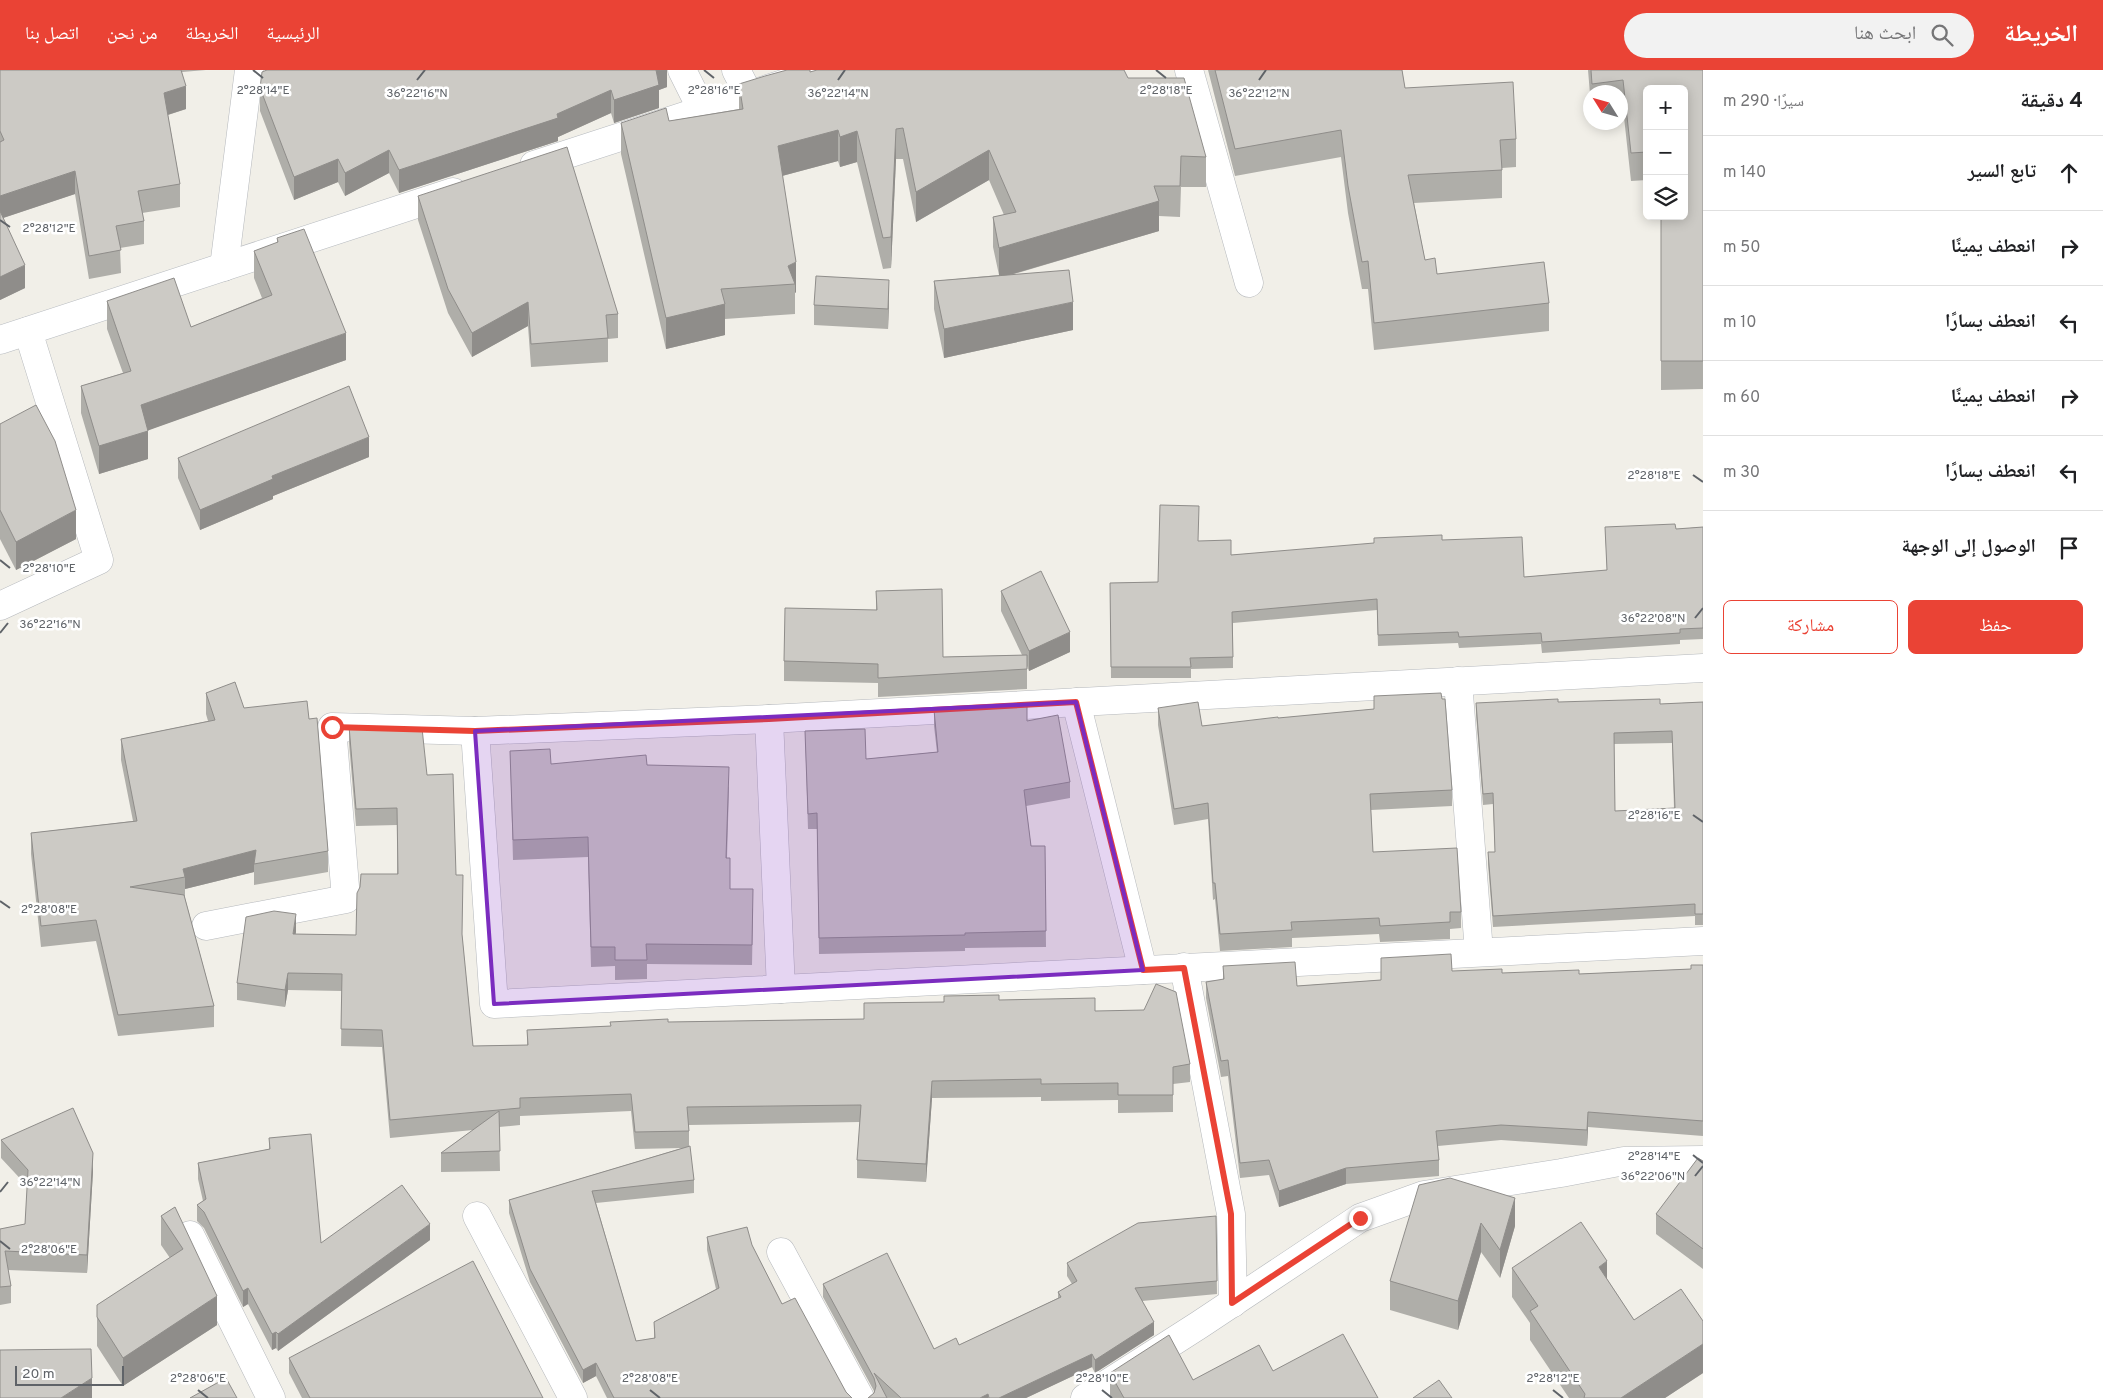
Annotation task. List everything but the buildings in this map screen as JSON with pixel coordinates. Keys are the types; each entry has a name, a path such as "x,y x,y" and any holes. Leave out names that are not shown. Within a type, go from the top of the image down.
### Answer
{"street":[{"path":"224,267 249,70"},
{"path":"682,70 702,110"},
{"path":"736,70 749,95"},
{"path":"514,172 826,70"},
{"path":"1189,70 1249,283"},
{"path":"0,340 477,184"},
{"path":"0,606 99,560 28,331"},
{"path":"206,926 346,899 332,727 475,731 769,719 1703,668"},
{"path":"1458,681 1479,952"},
{"path":"1076,702 1143,970"},
{"path":"769,719 782,989"},
{"path":"475,731 494,1004 1703,940"},
{"path":"1184,968 1231,1214 1232,1303"},
{"path":"1085,1398 1360,1218 1424,1195 1560,1174 1624,1161 1703,1160"},
{"path":"477,1216 572,1398"},
{"path":"190,1234 271,1398"},
{"path":"781,1252 860,1398"}],"highlighted area":[{"path":"1076,702 1143,970 494,1004 475,731"}],"route":[{"path":"332,727 475,731 769,719 1076,702 1143,970 1184,968 1231,1214 1232,1303 1360,1218"}]}
